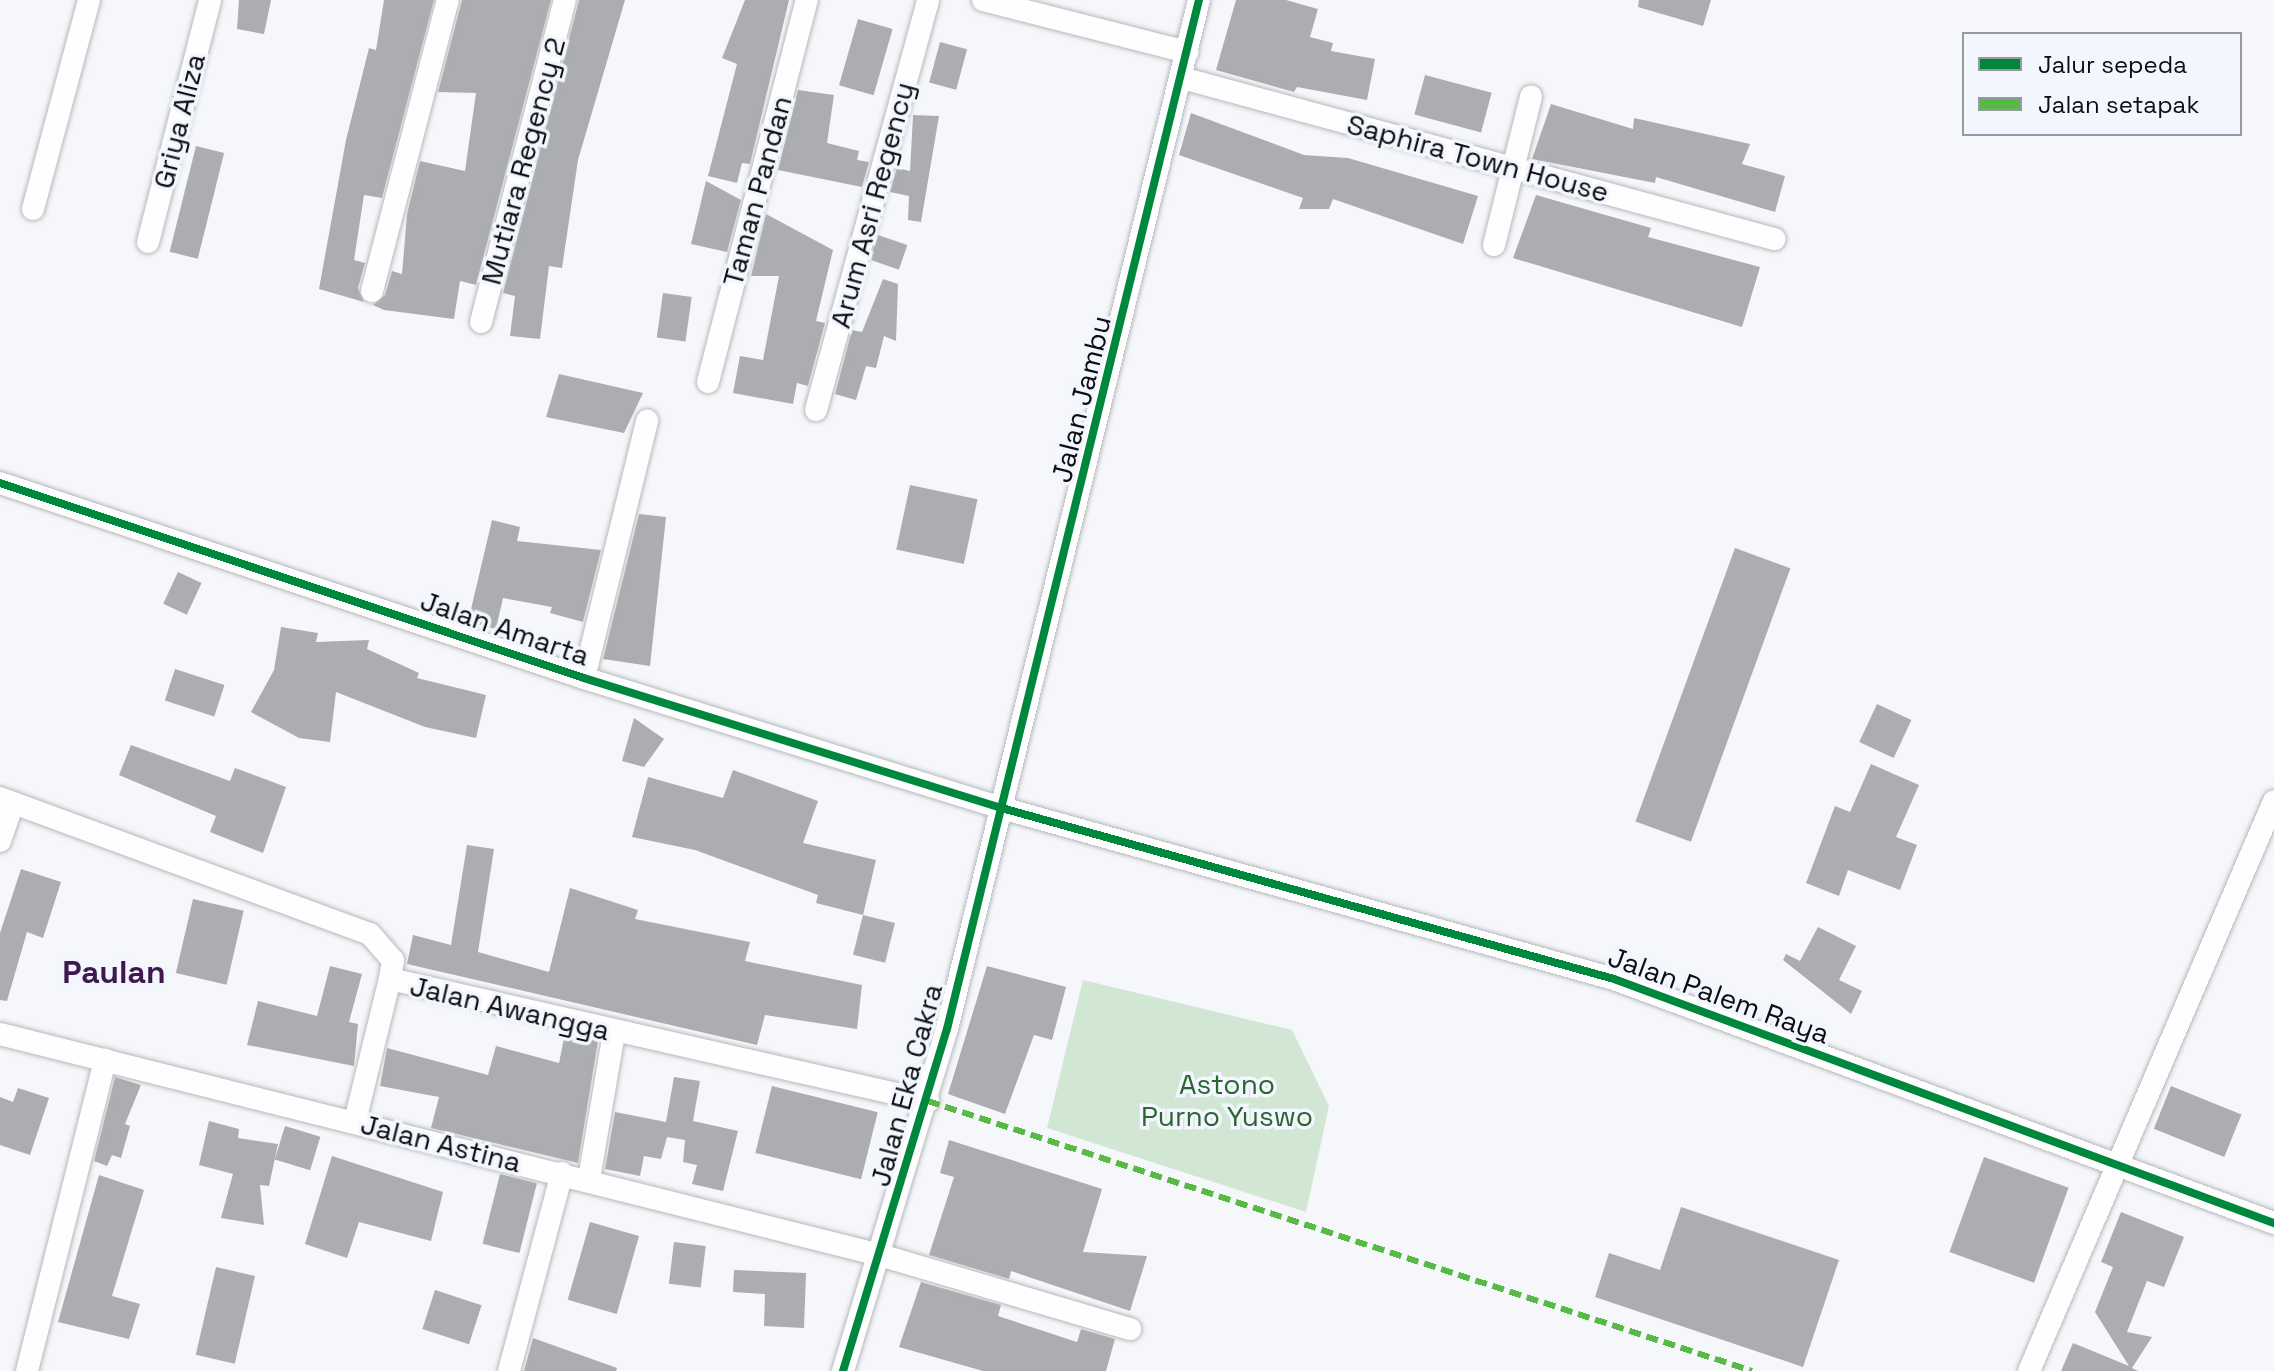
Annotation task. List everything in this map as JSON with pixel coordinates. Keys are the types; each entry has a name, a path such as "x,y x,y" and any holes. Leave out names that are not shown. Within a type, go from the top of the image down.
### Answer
{"street":[{"path":"33,209 89,0"},
{"name":"Griya Aliza","path":"148,242 210,0"},
{"path":"372,291 448,0"},
{"name":"Mutiara Regency 2","path":"481,322 565,0"},
{"name":"Taman Pandan","path":"708,382 807,0"},
{"name":"Arum Asri Regency","path":"816,410 928,0"},
{"path":"983,0 1187,52"},
{"name":"Jalan Jambu","path":"998,807 1199,0"},
{"name":"Saphira Town House","path":"1182,78 1774,239"},
{"path":"1494,245 1531,97"},
{"path":"584,678 647,421"},
{"name":"Jalan Amarta","path":"0,483 584,678 998,807"},
{"path":"0,841 6,801"},
{"name":"Jalan Awangga","path":"6,801 370,934 393,960 390,979 614,1033 928,1101"},
{"path":"2029,1371 2274,801"},
{"name":"Jalan Eka Cakra","path":"843,1371 928,1101 998,807"},
{"name":"Jalan Palem Raya","path":"998,807 1614,979 2274,1223"},
{"path":"355,1121 390,979"},
{"path":"589,1179 614,1033"},
{"name":"Jalan Astina","path":"0,1034 589,1179 880,1255 1130,1329"},
{"path":"27,1371 105,1060"},
{"path":"509,1371 562,1173"}],"green space":[{"name":"Astono Purno Yuswo","path":"1083,980 1292,1030 1329,1106 1306,1212 1047,1128"}],"building":[{"path":"239,0 271,0 264,34 237,29"},
{"path":"384,0 434,0 382,198 364,195 354,260 365,263 358,288 364,302 319,289 346,140 369,48 376,50"},
{"path":"462,0 551,0 476,285 460,281 454,319 384,310 373,305 385,295 392,271 402,274 407,214 420,161 465,171 476,93 438,92"},
{"path":"579,0 625,0 578,160 562,268 549,266 540,339 510,336 515,296 503,293"},
{"path":"745,0 789,0 750,164 742,163 737,183 708,176 737,64 722,58"},
{"path":"1236,0 1286,0 1318,9 1310,37 1333,43 1331,51 1375,59 1367,100 1297,87 1294,92 1216,70"},
{"path":"1639,0 1711,0 1703,26 1638,7"},
{"path":"858,19 893,29 874,95 839,85"},
{"path":"940,42 967,49 956,90 929,83"},
{"path":"1425,75 1492,93 1481,132 1414,115"},
{"path":"798,90 834,95 827,143 859,151 857,160 869,162 862,187 778,170"},
{"path":"1551,104 1633,129 1634,118 1750,144 1742,164 1785,176 1775,212 1656,177 1655,183 1532,159"},
{"path":"1191,113 1304,155 1348,158 1478,196 1463,244 1333,199 1329,209 1299,209 1303,198 1179,155"},
{"path":"913,115 939,116 921,222 908,220 909,196 890,192 897,168 910,171"},
{"path":"196,146 224,153 198,259 170,252"},
{"path":"706,181 741,200 727,252 691,244"},
{"path":"1536,195 1651,228 1648,237 1760,267 1742,327 1513,258"},
{"path":"766,214 833,250 816,321 825,323 808,386 797,383 793,404 733,393 740,356 763,360 779,276 751,276"},
{"path":"878,235 907,245 899,270 870,260"},
{"path":"883,279 898,284 896,341 884,336 876,368 866,366 856,400 835,394 852,330 862,332"},
{"path":"663,293 692,297 685,342 657,338"},
{"path":"559,374 643,393 624,433 546,417"},
{"path":"910,485 977,499 964,564 896,550"},
{"path":"639,514 666,517 650,666 603,659"},
{"path":"492,520 520,527 517,541 601,550 583,622 550,613 552,607 503,598 496,629 468,622"},
{"path":"1735,548 1790,568 1691,842 1635,821"},
{"path":"178,572 202,583 187,615 163,604"},
{"path":"281,627 318,633 316,642 369,640 367,649 419,673 417,678 486,695 476,738 425,727 336,692 330,742 299,738 251,712 274,670"},
{"path":"175,669 224,685 214,716 165,700"},
{"path":"1877,704 1911,720 1894,758 1859,742"},
{"path":"634,718 664,739 644,767 622,761"},
{"path":"131,745 230,781 235,768 286,787 263,853 210,832 216,816 119,775"},
{"path":"1871,764 1919,785 1896,837 1917,845 1900,890 1848,870 1839,896 1806,883 1835,806 1850,812"},
{"path":"733,770 818,801 803,843 876,860 863,915 816,903 818,895 695,850 632,837 648,777 723,798"},
{"path":"467,845 494,849 478,952 549,972 570,888 638,910 635,919 750,942 745,961 862,985 857,1029 765,1015 757,1045 407,964 413,935 451,945"},
{"path":"21,869 61,882 43,938 27,932 7,1001 0,1000 0,933"},
{"path":"193,899 244,911 227,985 176,973"},
{"path":"863,915 895,923 885,963 853,955"},
{"path":"1818,927 1856,946 1839,980 1862,991 1851,1014 1783,960 1786,954 1800,961"},
{"path":"330,966 362,974 349,1022 358,1024 354,1066 247,1045 258,1001 317,1016"},
{"path":"987,966 1066,987 1052,1040 1034,1035 1005,1114 948,1094"},
{"path":"565,1033 598,1041 578,1163 431,1128 439,1097 380,1086 387,1048 488,1075 496,1046 559,1063"},
{"path":"115,1077 141,1085 125,1124 130,1126 121,1158 112,1155 107,1166 94,1161"},
{"path":"674,1077 700,1081 693,1121 738,1131 723,1191 692,1184 697,1165 683,1162 685,1140 667,1137 661,1159 644,1156 640,1176 605,1169 615,1112 666,1122"},
{"path":"772,1086 878,1112 861,1179 755,1153"},
{"path":"2171,1086 2241,1114 2224,1157 2154,1129"},
{"path":"18,1088 49,1098 30,1155 0,1145 0,1097 13,1102"},
{"path":"209,1121 239,1129 238,1138 278,1144 269,1186 260,1185 264,1225 221,1218 233,1174 199,1165"},
{"path":"285,1126 320,1137 310,1170 275,1159"},
{"path":"949,1140 1102,1189 1083,1252 1147,1256 1130,1311 1011,1271 1009,1279 929,1255 954,1177 940,1173"},
{"path":"332,1156 443,1192 431,1241 359,1222 347,1258 305,1244"},
{"path":"1984,1157 2069,1188 2034,1283 1949,1252"},
{"path":"500,1174 537,1183 519,1253 483,1244"},
{"path":"99,1175 144,1190 112,1296 140,1304 129,1339 58,1322"},
{"path":"1681,1207 1839,1260 1803,1367 1595,1297 1609,1253 1660,1270"},
{"path":"2121,1212 2184,1237 2164,1287 2147,1281 2127,1332 2152,1337 2132,1368 2138,1371 2061,1371 2073,1343 2129,1366 2095,1312 2113,1267 2101,1262"},
{"path":"590,1222 639,1236 617,1314 568,1300"},
{"path":"674,1242 706,1246 701,1288 669,1284"},
{"path":"216,1267 255,1276 235,1364 196,1355"},
{"path":"734,1270 806,1273 804,1328 764,1326 765,1294 733,1292"},
{"path":"921,1282 1001,1305 998,1316 1077,1342 1081,1329 1115,1339 1106,1371 983,1371 899,1347"},
{"path":"435,1290 482,1305 469,1344 422,1329"},
{"path":"533,1338 617,1368 616,1371 524,1371"}],"marked path":[{"path":"928,1101 1752,1371"}],"cycle path":[{"path":"843,1371 947,1029 1199,0"},
{"path":"0,483 584,678 998,807 1614,979 2274,1223"}],"district":[{"name":"Paulan","path":"114,972"}]}
